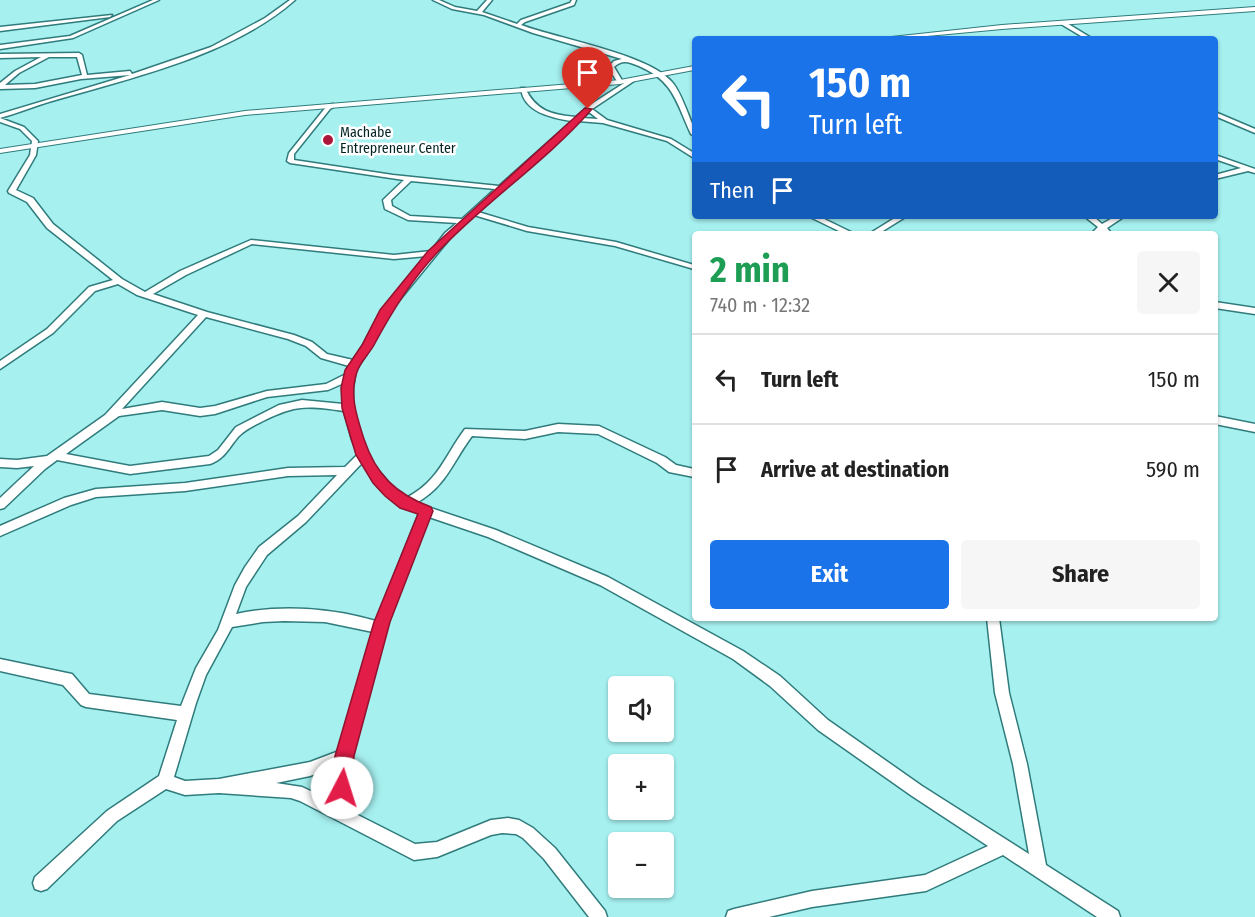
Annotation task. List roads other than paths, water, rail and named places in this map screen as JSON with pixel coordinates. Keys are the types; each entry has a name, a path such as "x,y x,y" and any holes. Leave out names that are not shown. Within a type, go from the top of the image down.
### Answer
{"street":[{"path":"0,47 68,38 157,0"},
{"path":"0,118 48,100 117,81 228,41 279,12 293,0"},
{"path":"435,0 454,8 478,13 540,34 573,41 628,59 661,74 671,84 692,130"},
{"path":"478,13 490,0"},
{"path":"518,25 523,21 572,4 574,0"},
{"path":"911,36 1255,9"},
{"path":"0,29 122,15"},
{"path":"1063,23 1085,36"},
{"path":"0,78 48,56 68,38"},
{"path":"0,56 79,55 85,76"},
{"path":"625,82 611,67 616,62 628,59"},
{"path":"0,86 35,86 85,76 134,72 159,65"},
{"path":"0,151 236,114 625,82 692,68"},
{"path":"0,86 17,72"},
{"path":"625,82 588,109 469,217 432,253 384,313 349,376 348,408 363,455 378,479 405,504 492,533 604,581 738,655 775,681 823,725 917,791 1112,917"},
{"path":"523,89 525,99 533,107 556,116 577,120 605,121 669,140 692,155"},
{"path":"334,105 328,108 291,154 290,161 409,179 463,183 501,189"},
{"path":"588,109 605,121"},
{"path":"1218,115 1255,131"},
{"path":"0,118 22,128 36,145 33,155 12,191 30,200 50,226 119,281 146,295 204,314 291,337 309,344 324,356 354,364"},
{"path":"1218,158 1253,168"},
{"path":"1218,176 1253,168"},
{"path":"409,179 387,200 388,207 408,218 469,217 616,244 692,266"},
{"path":"818,219 844,231"},
{"path":"878,231 898,219"},
{"path":"1092,219 1106,231"},
{"path":"1098,231 1115,219"},
{"path":"146,295 183,273 251,242 394,256 432,253"},
{"path":"0,366 50,331 92,289 119,281"},
{"path":"1218,306 1255,311"},
{"path":"0,505 53,458 109,416 204,314"},
{"path":"109,416 146,407 162,406 200,412 215,410 267,394 328,387 349,376"},
{"path":"0,463 17,465 53,458 130,470 210,460 220,455 242,428 283,406 304,403 348,408"},
{"path":"1218,421 1255,428"},
{"path":"405,504 424,495 440,481 469,432 525,435 558,428 599,430 661,460 673,469 692,473"},
{"path":"41,883 112,816 165,781 201,672 228,622 241,585 256,559 302,519 363,455"},
{"path":"0,531 68,501 96,493 185,488 288,472 347,471"},
{"path":"338,812 345,756 380,628 426,511"},
{"path":"228,622 255,615 286,615 355,621 380,628"},
{"path":"993,621 1002,693 1020,764 1040,869"},
{"path":"0,665 67,679 86,700 186,714"},
{"path":"219,786 310,769 345,756"},
{"path":"165,781 185,788 219,786 291,790 338,812 402,848 424,854 488,827 520,828 537,840 599,917"},
{"path":"734,917 812,899 926,883 1003,847"}],"place":[{"name":"Machabe Entrepreneur Center","path":"328,140"}]}
